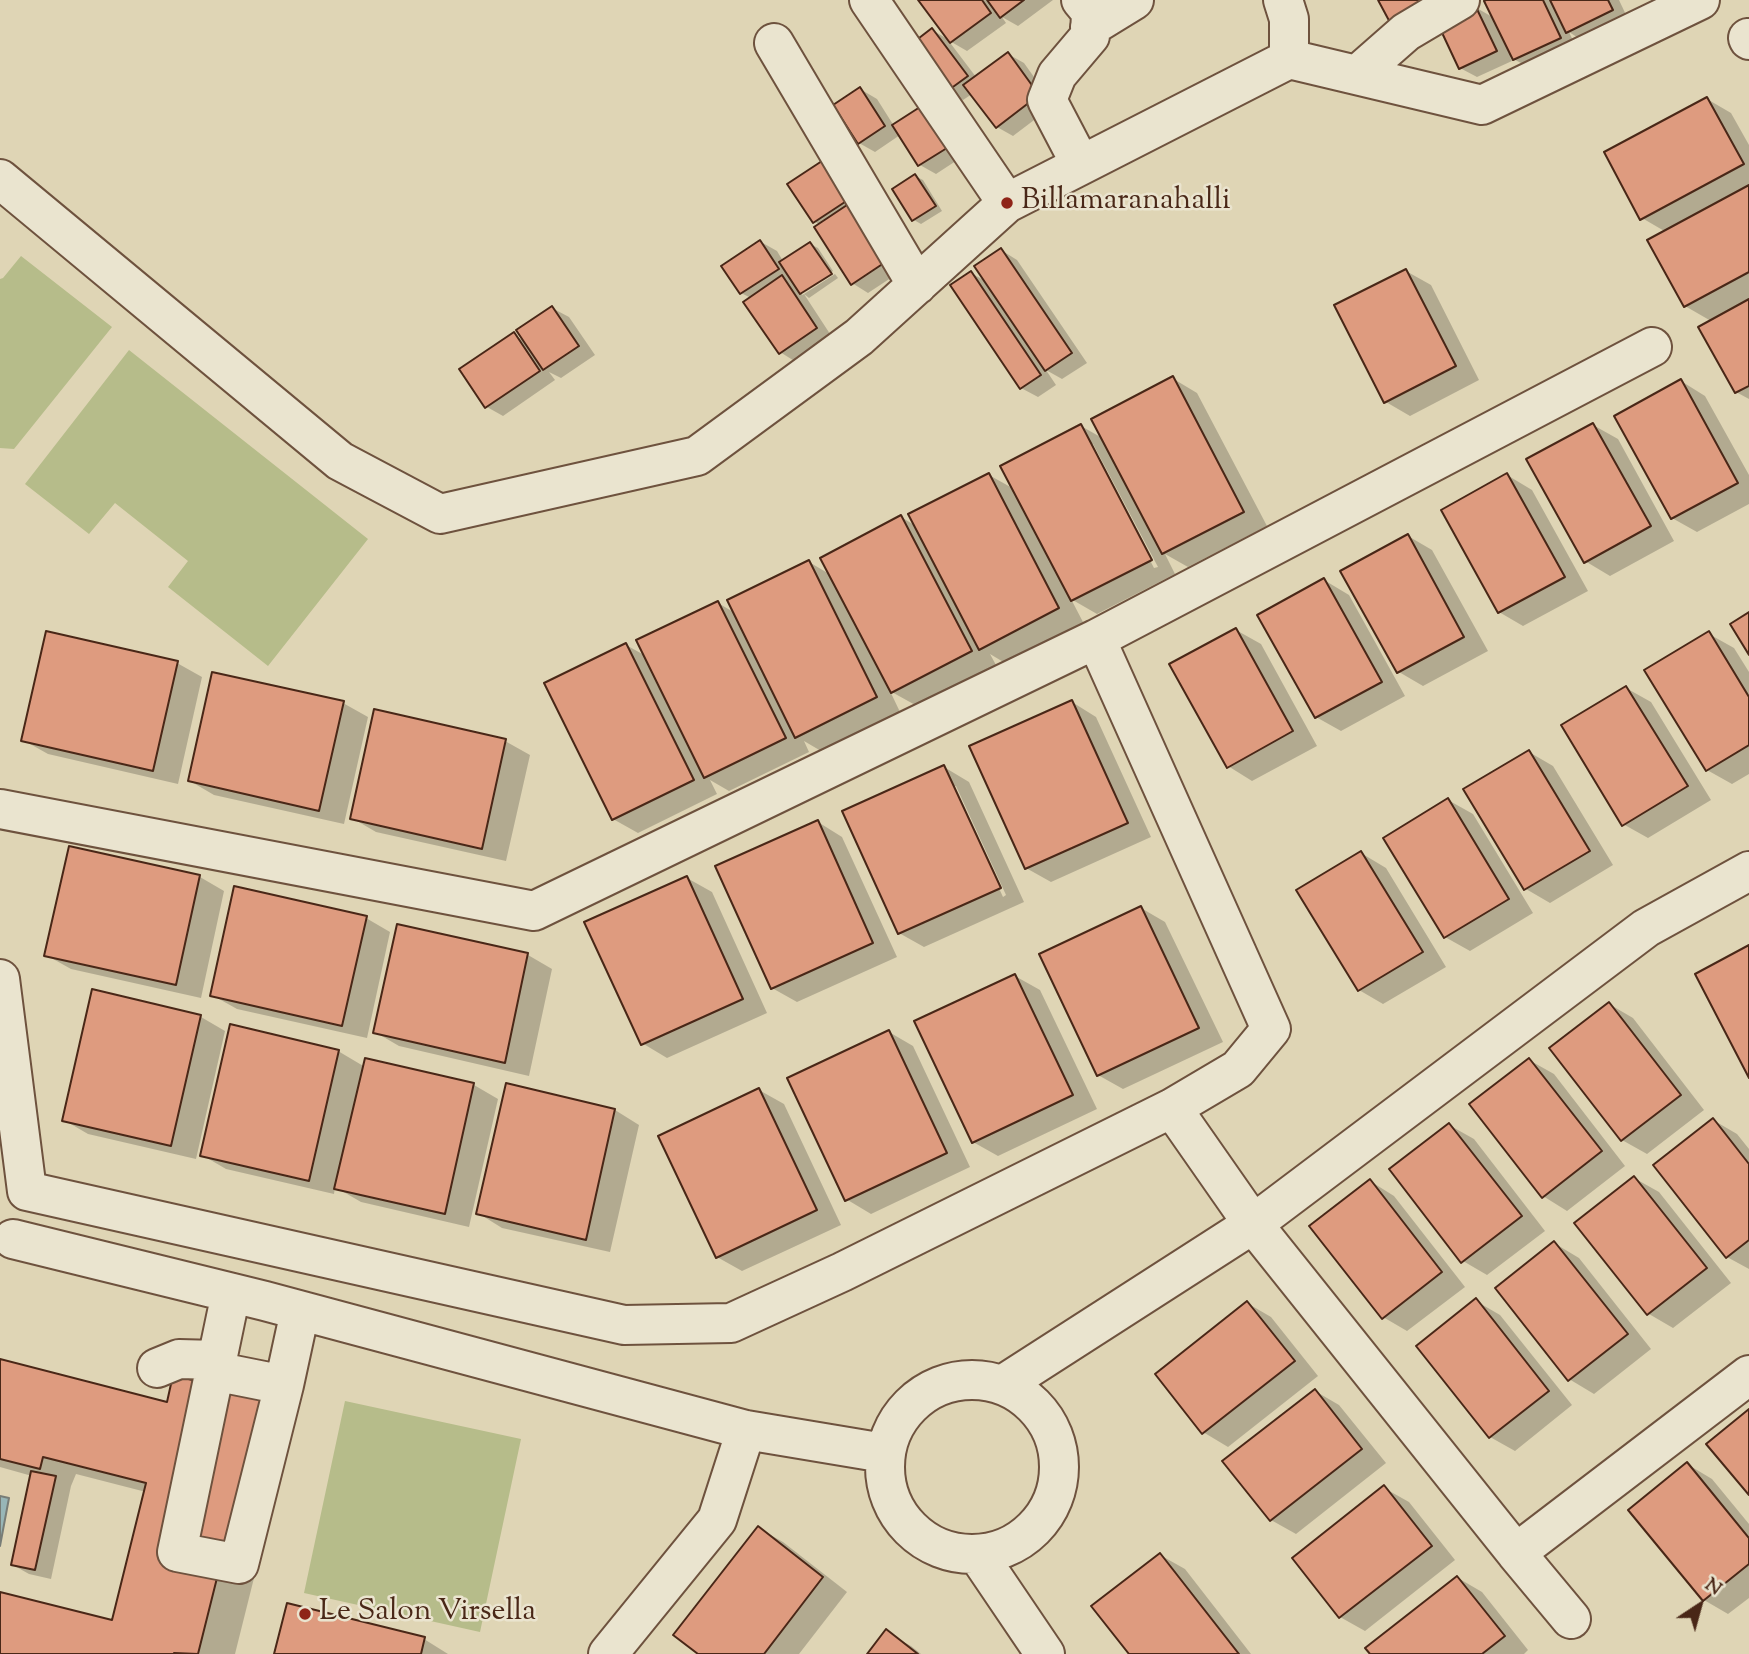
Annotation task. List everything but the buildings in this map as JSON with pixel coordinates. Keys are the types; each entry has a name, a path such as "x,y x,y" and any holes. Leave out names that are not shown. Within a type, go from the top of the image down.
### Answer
{"street":[{"path":"869,0 1007,203"},
{"path":"1081,165 1047,100 1057,75 1090,36 1085,13 1134,0"},
{"path":"1283,0 1289,19 1289,59"},
{"path":"1357,75 1406,32 1460,0"},
{"path":"0,179 340,461 440,514 697,456 859,337 1007,203 1289,59 1482,105 1700,0"},
{"path":"774,43 917,285"},
{"path":"0,809 534,911 1096,639 1652,347"},
{"path":"0,979 27,1191 624,1325 731,1323 842,1272 1172,1108 1238,1069 1271,1029 1096,639"},
{"path":"1004,1384 1253,1224 1646,928 1749,871"},
{"path":"1172,1108 1253,1224 1571,1619"},
{"path":"4,1239 231,1293 746,1430 884,1452"},
{"path":"231,1293 177,1552 242,1578 300,1311"},
{"path":"157,1368 179,1359 284,1385"},
{"path":"1516,1553 1749,1375"},
{"path":"965,1379 1004,1384 1037,1407 1056,1442 1059,1481 1045,1517 1016,1544 978,1555 939,1549 907,1526 887,1492 884,1452 899,1416 928,1390 965,1379"},
{"path":"608,1654 717,1520 746,1430"},
{"path":"978,1555 1045,1654"}],"green space":[{"path":"21,256 112,327 14,449 0,448 0,279"},
{"path":"129,350 368,539 268,666 168,587 188,561 115,503 89,534 25,484"},
{"path":"345,1401 521,1439 480,1632 304,1593"}],"water":[{"path":"0,1496 9,1498 0,1546"}],"place":[{"name":"Billamaranahalli","path":"1007,203"},
{"name":"Le Salon Virsella","path":"305,1614"}]}
